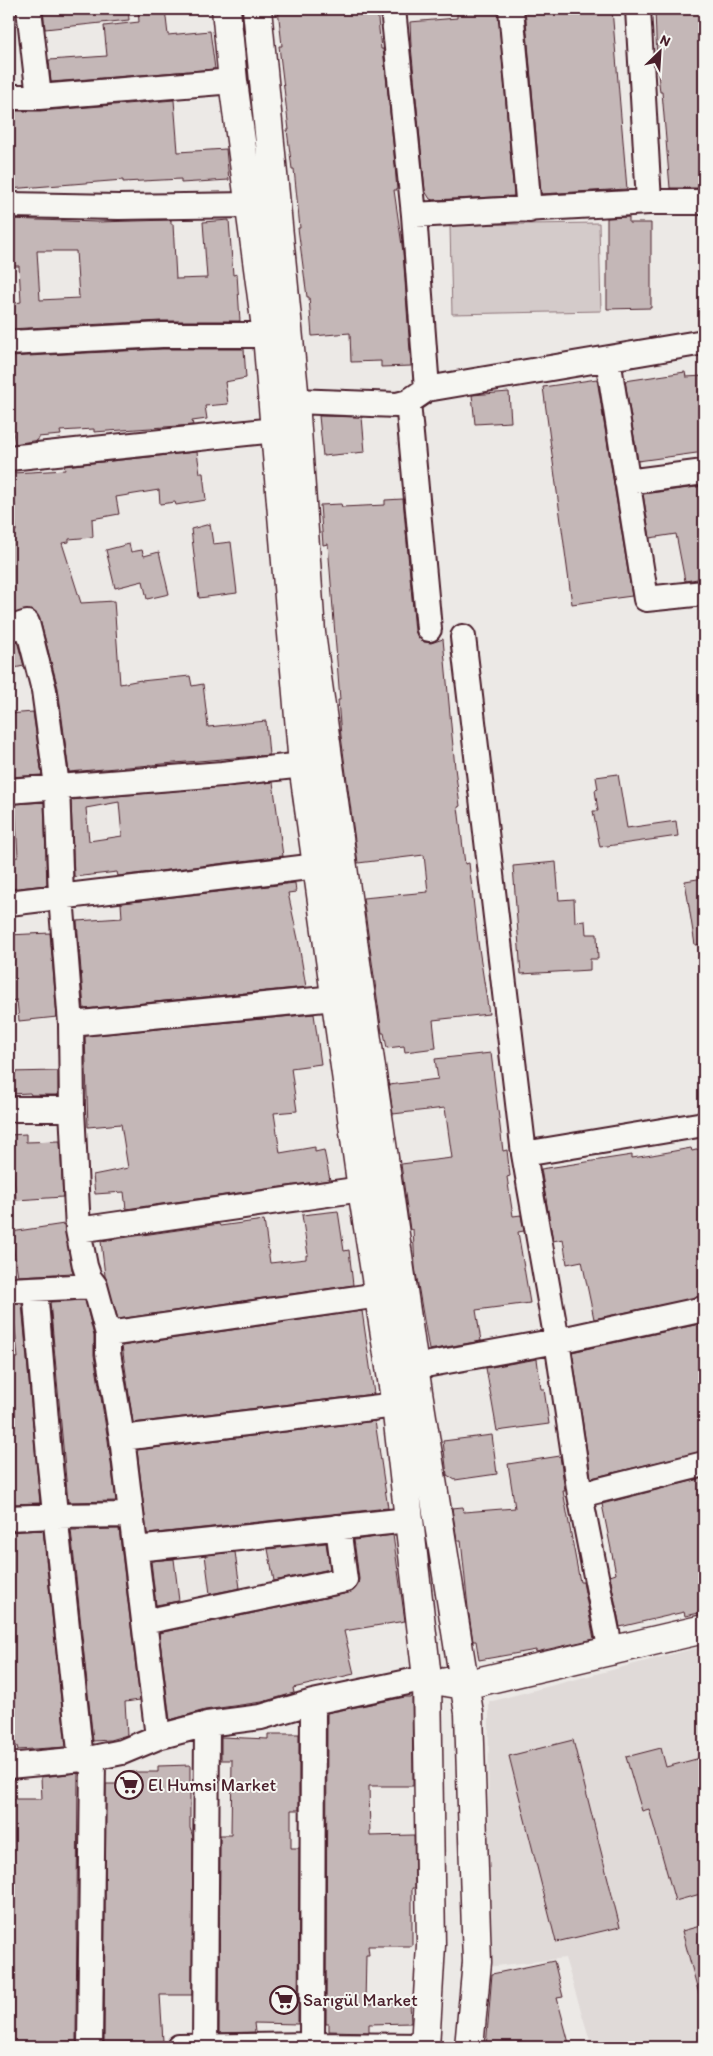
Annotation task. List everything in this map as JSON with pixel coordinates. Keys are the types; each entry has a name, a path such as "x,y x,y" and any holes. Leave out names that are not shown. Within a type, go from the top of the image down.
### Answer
{"main road":[{"path":"226,9 233,81 267,336 302,765 362,1189 396,1405 427,1678 431,1945 426,2047"},
{"path":"257,9 295,401 311,633 414,1367 468,1713 477,1962 468,2047"},
{"path":"427,1678 464,1686 704,1629"}],"street":[{"path":"28,9 38,97"},
{"path":"400,9 393,9 414,215 418,395 429,629"},
{"path":"511,9 529,210"},
{"path":"638,9 648,202"},
{"path":"9,97 38,97 233,81"},
{"path":"414,215 648,202 704,202"},
{"path":"9,205 119,207 250,205"},
{"path":"9,343 162,335 267,336"},
{"path":"295,401 397,404 418,395 704,342"},
{"path":"608,360 646,599 704,593"},
{"path":"9,458 275,430"},
{"path":"627,482 704,472"},
{"path":"9,629 27,623 44,690 57,786 61,896 71,1024 72,1109 78,1230 85,1266 89,1278 95,1286 108,1334 108,1353 122,1438 158,1737"},
{"path":"463,637 524,1154 557,1341 580,1495 611,1652"},
{"path":"9,791 222,774 302,765"},
{"path":"9,903 317,866"},
{"path":"71,1024 335,998"},
{"path":"9,1109 72,1109"},
{"path":"524,1154 704,1124"},
{"path":"78,1230 362,1189"},
{"path":"9,1290 95,1286"},
{"path":"35,1290 55,1516 87,1759 90,2047"},
{"path":"108,1334 379,1295"},
{"path":"414,1367 557,1341 704,1309"},
{"path":"122,1438 396,1405"},
{"path":"580,1495 704,1464"},
{"path":"9,1518 130,1516"},
{"path":"136,1549 408,1520"},
{"path":"144,1622 345,1580 338,1527"},
{"path":"9,1766 87,1759 122,1752 158,1737 207,1724 261,1717 313,1702 427,1678"},
{"path":"312,2046 313,1702"},
{"path":"206,2047 207,1724"},
{"path":"179,2047 426,2047"}],"shaded area":[{"path":"599,223 601,311 452,314 450,225"},
{"path":"704,1646 704,2047 592,2047 565,1958 487,1967 489,1702"}],"building":[{"path":"43,9 128,9 129,20 45,29"},
{"path":"138,9 165,9 168,35 210,31 215,69 51,82 49,60 107,56 104,26 139,22"},
{"path":"278,9 377,9 392,130 397,190 394,190 403,252 411,366 381,367 381,361 351,362 350,333 312,336 309,297 307,297 298,228 300,228 294,169 292,169 287,130 289,130 279,46 282,46"},
{"path":"498,9 514,196 433,200 430,199 425,191 410,22 457,18 457,13"},
{"path":"525,9 612,9 627,189 541,194"},
{"path":"655,9 704,9 704,188 670,188 662,92 660,92 657,65"},
{"path":"174,100 178,152 226,149 229,180 181,183 181,179 123,182 123,180 9,189 9,111 40,111"},
{"path":"629,217 629,223 651,223 651,308 607,309 607,218"},
{"path":"9,219 97,222 171,220 171,224 173,224 176,279 207,278 203,222 229,220 233,275 237,274 240,321 161,321 9,329 9,304 21,302 19,266 9,266","holes":["37,251 76,251 79,298 40,300"]},
{"path":"162,349 244,349 246,378 225,382 228,404 205,406 207,419 192,421 193,425 94,432 94,429 60,431 61,435 38,437 38,440 15,444 9,408 9,357"},
{"path":"685,372 686,377 704,376 704,452 638,461 625,381"},
{"path":"597,379 632,596 572,604 543,387"},
{"path":"509,392 511,422 475,424 472,395"},
{"path":"319,416 362,417 365,452 323,456"},
{"path":"197,452 200,473 203,473 206,500 176,505 175,502 160,504 159,490 116,497 119,514 92,519 93,537 69,539 69,542 62,543 81,603 114,601 120,684 141,680 190,676 192,686 203,684 208,727 266,721 269,755 69,772 58,688 40,620 36,613 30,610 9,615 9,532 16,531 13,473 65,470 64,466"},
{"path":"704,486 704,578 685,581 676,534 650,538 643,494"},
{"path":"403,499 415,631 424,642 431,643 443,639 460,806 458,807 465,864 469,863 489,1014 433,1020 436,1048 405,1052 404,1046 387,1048 384,1033 382,1033 363,898 428,892 424,855 358,863 341,736 328,544 323,545 320,505 341,504 342,507 385,505 385,500"},
{"path":"210,524 213,544 231,542 237,593 199,598 191,529"},
{"path":"129,544 131,552 142,550 144,556 159,552 169,594 147,599 143,581 115,588 106,550"},
{"path":"17,641 24,666 9,669 9,642"},
{"path":"33,712 42,775 9,777 9,714"},
{"path":"618,774 627,828 676,821 678,836 600,847 593,811 598,811 595,790 598,789 596,777"},
{"path":"273,782 283,856 118,876 117,872 74,877 71,800","holes":["119,802 122,836 89,841 86,808"]},
{"path":"44,802 47,885 9,889 9,858 18,857 15,804"},
{"path":"556,862 559,900 574,899 575,922 585,921 586,934 597,934 598,959 590,959 590,970 521,974 513,866"},
{"path":"704,878 704,944 695,945 685,881"},
{"path":"295,883 296,892 288,893 306,987 84,1009 77,921 122,918 121,903"},
{"path":"50,933 57,1017 19,1021 17,1000 9,1001 9,935"},
{"path":"314,1014 321,1064 291,1068 297,1111 274,1113 280,1153 315,1147 315,1152 324,1150 330,1180 126,1209 124,1192 95,1194 93,1175 128,1168 121,1124 88,1127 85,1036"},
{"path":"491,1053 503,1151 507,1150 510,1176 507,1177 513,1216 521,1215 524,1231 518,1232 530,1303 476,1310 481,1341 429,1350 415,1267 413,1229 410,1230 401,1164 452,1158 445,1108 393,1114 389,1085 438,1079 435,1059"},
{"path":"58,1071 58,1095 9,1094 9,1072"},
{"path":"26,1134 26,1142 60,1141 63,1197 16,1200 13,1165 9,1166 9,1135"},
{"path":"691,1148 692,1151 704,1148 704,1296 594,1319 582,1261 567,1264 563,1239 553,1241 541,1169 632,1155 632,1158"},
{"path":"338,1211 344,1251 349,1250 353,1285 118,1319 105,1276 101,1241 219,1224 220,1226 264,1220 270,1263 306,1259 306,1255 308,1255 302,1215"},
{"path":"64,1224 73,1273 18,1276 11,1232"},
{"path":"85,1300 94,1336 94,1355 116,1501 68,1502 50,1302"},
{"path":"9,1304 22,1304 40,1503 9,1504 9,1358 18,1358 14,1319 9,1319"},
{"path":"362,1311 374,1394 133,1423 122,1346"},
{"path":"704,1323 704,1451 591,1478 572,1352"},
{"path":"537,1359 541,1389 544,1389 549,1424 497,1431 486,1368"},
{"path":"375,1421 388,1508 147,1534 137,1450"},
{"path":"492,1435 497,1474 455,1480 447,1475 443,1441"},
{"path":"560,1456 565,1491 563,1491 580,1582 583,1582 594,1639 536,1652 536,1650 479,1660 476,1641 473,1641 468,1608 461,1540 457,1540 452,1508 463,1507 464,1512 515,1508 508,1464"},
{"path":"704,1478 704,1612 685,1616 684,1612 620,1627 610,1576 616,1574 602,1504"},
{"path":"119,1529 140,1700 125,1702 127,1735 110,1740 93,1741 71,1530"},
{"path":"43,1530 66,1747 18,1750 17,1746 9,1746 9,1690 11,1690 9,1658 9,1532"},
{"path":"393,1535 405,1621 344,1631 354,1674 293,1688 294,1693 262,1702 205,1710 170,1720 159,1633 348,1593 358,1585 359,1579 354,1540"},
{"path":"326,1543 330,1569 274,1581 268,1549"},
{"path":"235,1552 240,1588 210,1594 205,1555"},
{"path":"174,1559 179,1601 156,1605 151,1561"},
{"path":"412,1697 413,1786 369,1786 370,1836 414,1835 415,1888 412,1888 412,1946 368,1946 369,1955 366,1955 365,2004 410,2003 411,2023 369,2024 369,2032 329,2031 329,2024 326,2024 327,1713"},
{"path":"268,1734 299,1734 299,1810 291,1810 291,1848 299,1848 298,2024 254,2023 255,2032 219,2033 220,1835 231,1835 232,1760 221,1760 221,1737 268,1739"},
{"path":"573,1740 620,1927 556,1942 509,1756"},
{"path":"661,1748 666,1767 704,1757 704,1893 675,1901 649,1809 642,1811 626,1757"},
{"path":"190,1765 190,1828 193,1837 192,1995 160,1995 163,2041 104,2043 106,1784 127,1784 127,1772 158,1772 158,1766"},
{"path":"78,1773 76,2041 9,2044 9,1799 42,1799 41,1777"},
{"path":"704,1925 704,1993 699,1994 682,1931"},
{"path":"554,1961 563,1997 557,1998 570,2047 486,2047 492,1974"}],"place":[{"name":"El Humsi Market","path":"129,1785"},
{"name":"Sarıgül Market","path":"284,2000"}]}
